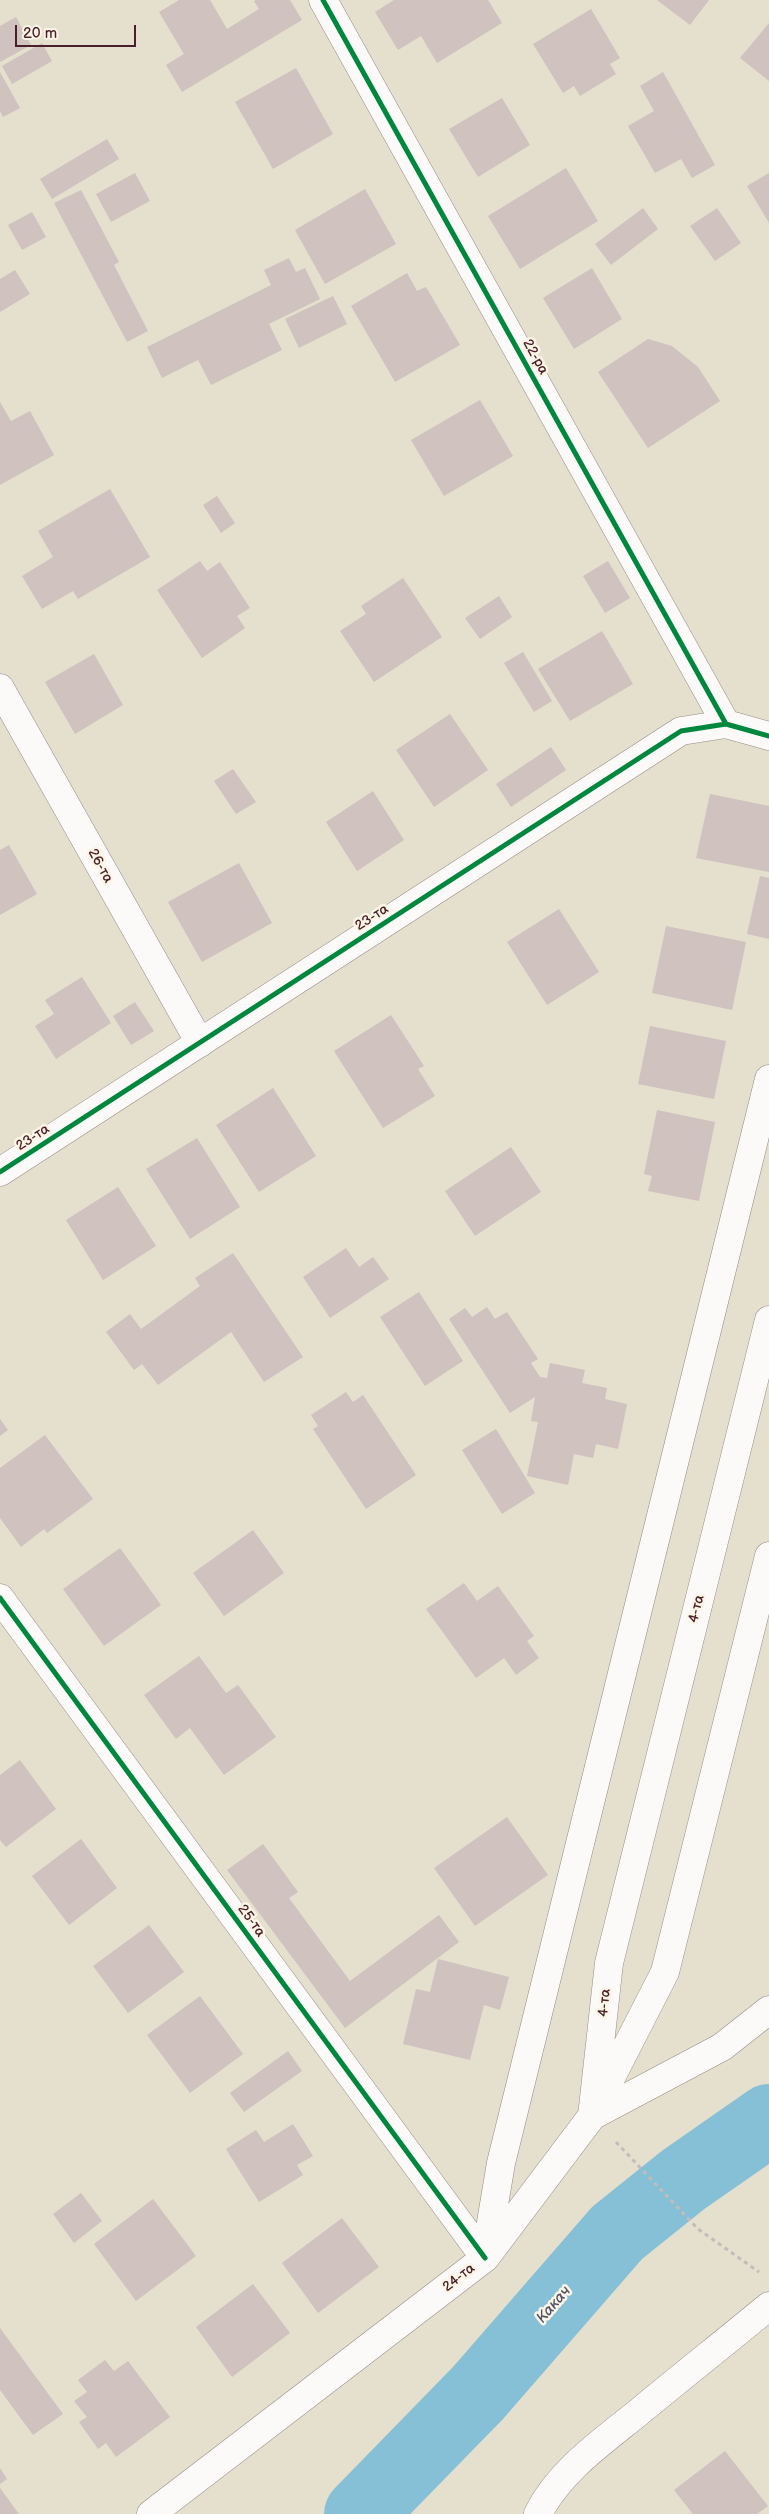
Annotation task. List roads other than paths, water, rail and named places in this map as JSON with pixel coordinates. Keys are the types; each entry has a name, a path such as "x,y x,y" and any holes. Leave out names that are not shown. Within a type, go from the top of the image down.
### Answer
{"street":[{"name":"22-ра","path":"324,0 726,724"},
{"name":"26-та","path":"0,688 200,1043"},
{"name":"23-та","path":"0,1172 681,730 726,724 769,736"},
{"path":"485,2258 501,2163 769,1079"},
{"name":"4-та","path":"592,2116 609,1963 769,1320"},
{"path":"592,2116 665,1972 769,1556"},
{"name":"25-та","path":"0,1598 485,2258"},
{"name":"24-та","path":"151,2514 485,2258 592,2116 722,2047 769,2010"},
{"path":"538,2514 545,2501 566,2474 609,2436 769,2306"}],"waterway":[{"name":"Какач","path":"360,2514 478,2393 617,2233 683,2180 769,2120"}]}
